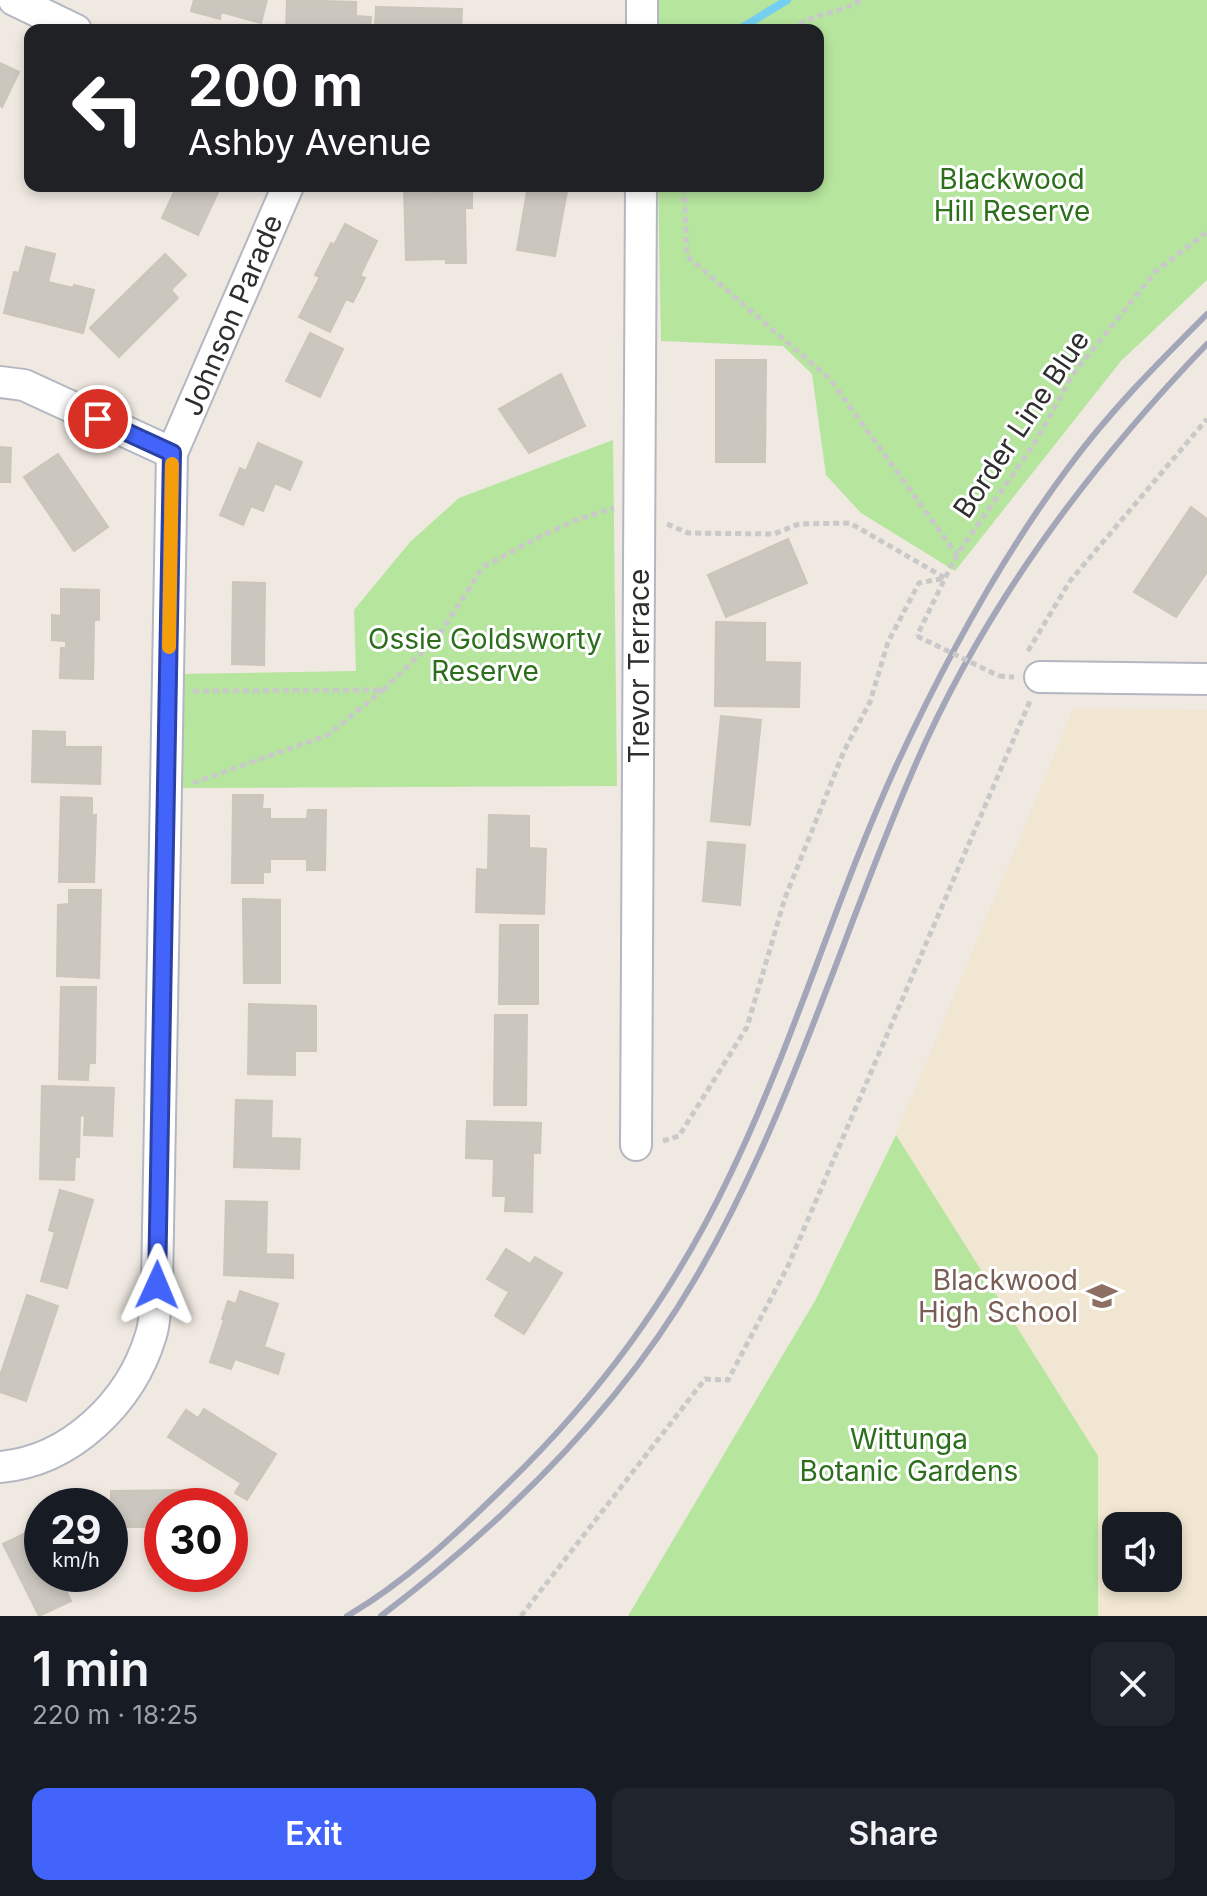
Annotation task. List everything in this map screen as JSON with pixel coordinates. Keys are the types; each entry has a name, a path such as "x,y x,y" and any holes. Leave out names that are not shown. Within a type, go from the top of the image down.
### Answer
{"street":[{"path":"14,0 64,24"},
{"path":"642,0 642,24"},
{"name":"Johnson Parade","path":"0,1467 15,1466 65,1447 108,1412 134,1376 152,1333 157,1285 172,453 285,192"},
{"name":"Trevor Terrace","path":"636,1145 641,192"},
{"path":"0,382 24,385 172,453"},
{"path":"1040,677 1207,679"}],"path":[{"path":"798,24 850,7 861,0"},
{"path":"686,192 687,256 830,379 957,555"},
{"name":"Border Line Blue","path":"999,676 917,636 957,555 1036,441 1074,373 1156,271 1207,232"},
{"path":"521,1616 705,1379 728,1380 788,1266 1040,677 1028,652 1070,581 1207,419"},
{"path":"166,793 328,735 383,690 437,638 483,567 576,520 640,500"},
{"path":"663,521 688,533 774,534 799,524 850,523 945,578"},
{"path":"636,1145 656,1144 679,1136 747,1027 785,898 844,751 870,702 888,642 919,583 945,578"},
{"path":"168,691 383,690"}],"shaded area":[{"name":"Blackwood High School","path":"1074,708 1207,710 1207,1616 1098,1616 1098,1456 896,1135"}],"green space":[{"name":"Blackwood Hill Reserve","path":"655,0 1207,0 1207,280 1121,361 955,571 861,513 826,475 812,374 783,346 661,341 658,192 824,192 824,24 655,24"},
{"name":"Ossie Goldsworty Reserve","path":"613,440 617,786 175,788 179,674 356,671 354,610 410,542 459,498"},
{"name":"Wittunga Botanic Gardens","path":"896,1135 1098,1456 1098,1616 628,1616 816,1299"}],"building":[{"path":"194,0 267,0 261,23 221,12 220,19 191,11"},
{"path":"287,0 356,2 356,16 371,17 370,24 286,24"},
{"path":"376,7 462,9 461,24 375,24"},
{"path":"0,63 19,72 2,107 0,105"},
{"path":"174,192 218,192 198,235 162,218"},
{"path":"404,192 472,192 472,208 465,208 466,263 446,263 446,259 406,260"},
{"path":"527,192 567,192 555,256 517,250"},
{"path":"345,224 377,241 360,276 365,278 353,302 346,299 330,332 299,317 320,277 315,275 331,243 334,245"},
{"path":"26,247 55,254 48,282 94,290 83,333 4,313 14,272 19,273"},
{"path":"165,254 186,275 171,290 178,298 119,357 90,328"},
{"path":"310,333 343,349 320,397 286,381"},
{"path":"716,360 766,360 765,462 716,462"},
{"path":"561,374 585,426 529,453 499,409"},
{"path":"258,443 302,462 290,490 275,483 263,511 251,506 243,525 220,515 240,468 246,471"},
{"path":"0,447 11,448 10,482 0,482"},
{"path":"58,454 108,527 74,551 24,477"},
{"path":"1191,507 1207,519 1207,572 1176,617 1134,592"},
{"path":"788,539 807,583 726,617 708,575"},
{"path":"233,582 265,583 264,665 232,664"},
{"path":"61,589 99,590 99,620 94,620 93,679 60,678 61,648 66,648 66,641 52,640 52,615 61,616"},
{"path":"716,622 765,623 765,662 800,663 799,707 715,706"},
{"path":"721,716 761,720 750,825 711,821"},
{"path":"33,731 65,732 65,747 101,747 100,784 32,782"},
{"path":"233,795 263,795 262,809 270,809 270,819 307,819 308,810 326,810 325,870 307,870 307,859 270,859 270,872 263,872 263,883 232,883"},
{"path":"61,797 92,798 92,815 96,815 94,882 59,882"},
{"path":"489,815 529,816 529,848 546,849 544,914 476,912 477,869 488,870"},
{"path":"708,842 745,845 740,905 703,901"},
{"path":"69,890 101,890 99,978 57,976 58,905 69,904"},
{"path":"243,899 280,900 280,983 244,983"},
{"path":"500,925 538,925 538,1004 499,1004"},
{"path":"61,987 96,987 95,1063 89,1063 88,1080 59,1079"},
{"path":"249,1004 316,1006 316,1051 295,1051 295,1075 248,1074"},
{"path":"495,1015 527,1015 526,1105 494,1105"},
{"path":"42,1086 114,1088 112,1136 84,1135 85,1116 80,1115 79,1157 75,1157 74,1180 40,1179"},
{"path":"236,1100 272,1101 271,1138 300,1139 299,1169 234,1167"},
{"path":"467,1121 541,1123 540,1153 533,1153 532,1212 505,1211 506,1196 493,1196 494,1159 466,1158"},
{"path":"60,1190 93,1200 67,1288 41,1281 55,1232 49,1230"},
{"path":"226,1201 267,1202 266,1254 293,1255 293,1278 224,1275"},
{"path":"506,1249 530,1264 535,1257 562,1273 524,1334 495,1316 509,1292 487,1279"},
{"path":"240,1291 278,1304 264,1347 284,1354 278,1374 235,1359 231,1369 210,1362 228,1301 236,1304"},
{"path":"27,1295 58,1306 26,1401 0,1392 0,1376"},
{"path":"204,1409 276,1454 248,1498 248,1488 238,1488 241,1483 168,1437 186,1410 198,1418"},
{"path":"128,1491 144,1491 144,1527 128,1527"},
{"path":"24,1534 24,1586 3,1544"},
{"path":"27,1592 67,1592 71,1601 39,1616"}],"waterway":[{"path":"748,24 787,0"}],"railway":[{"path":"347,1616 428,1558 536,1455 600,1382 657,1305 683,1264 729,1177 774,1075 875,815 915,725 954,649 1019,538 1084,447 1134,388 1207,314"},
{"path":"381,1616 471,1543 554,1463 594,1420 664,1328 728,1219 758,1157 911,775 969,657 1003,600 1078,493 1162,392 1207,344"}],"slow traffic":[{"path":"169,647 172,464"}],"place":[{"name":"Blackwood High School","path":"1102,1296"}],"route":[{"path":"98,419 172,453 157,1285"}]}
